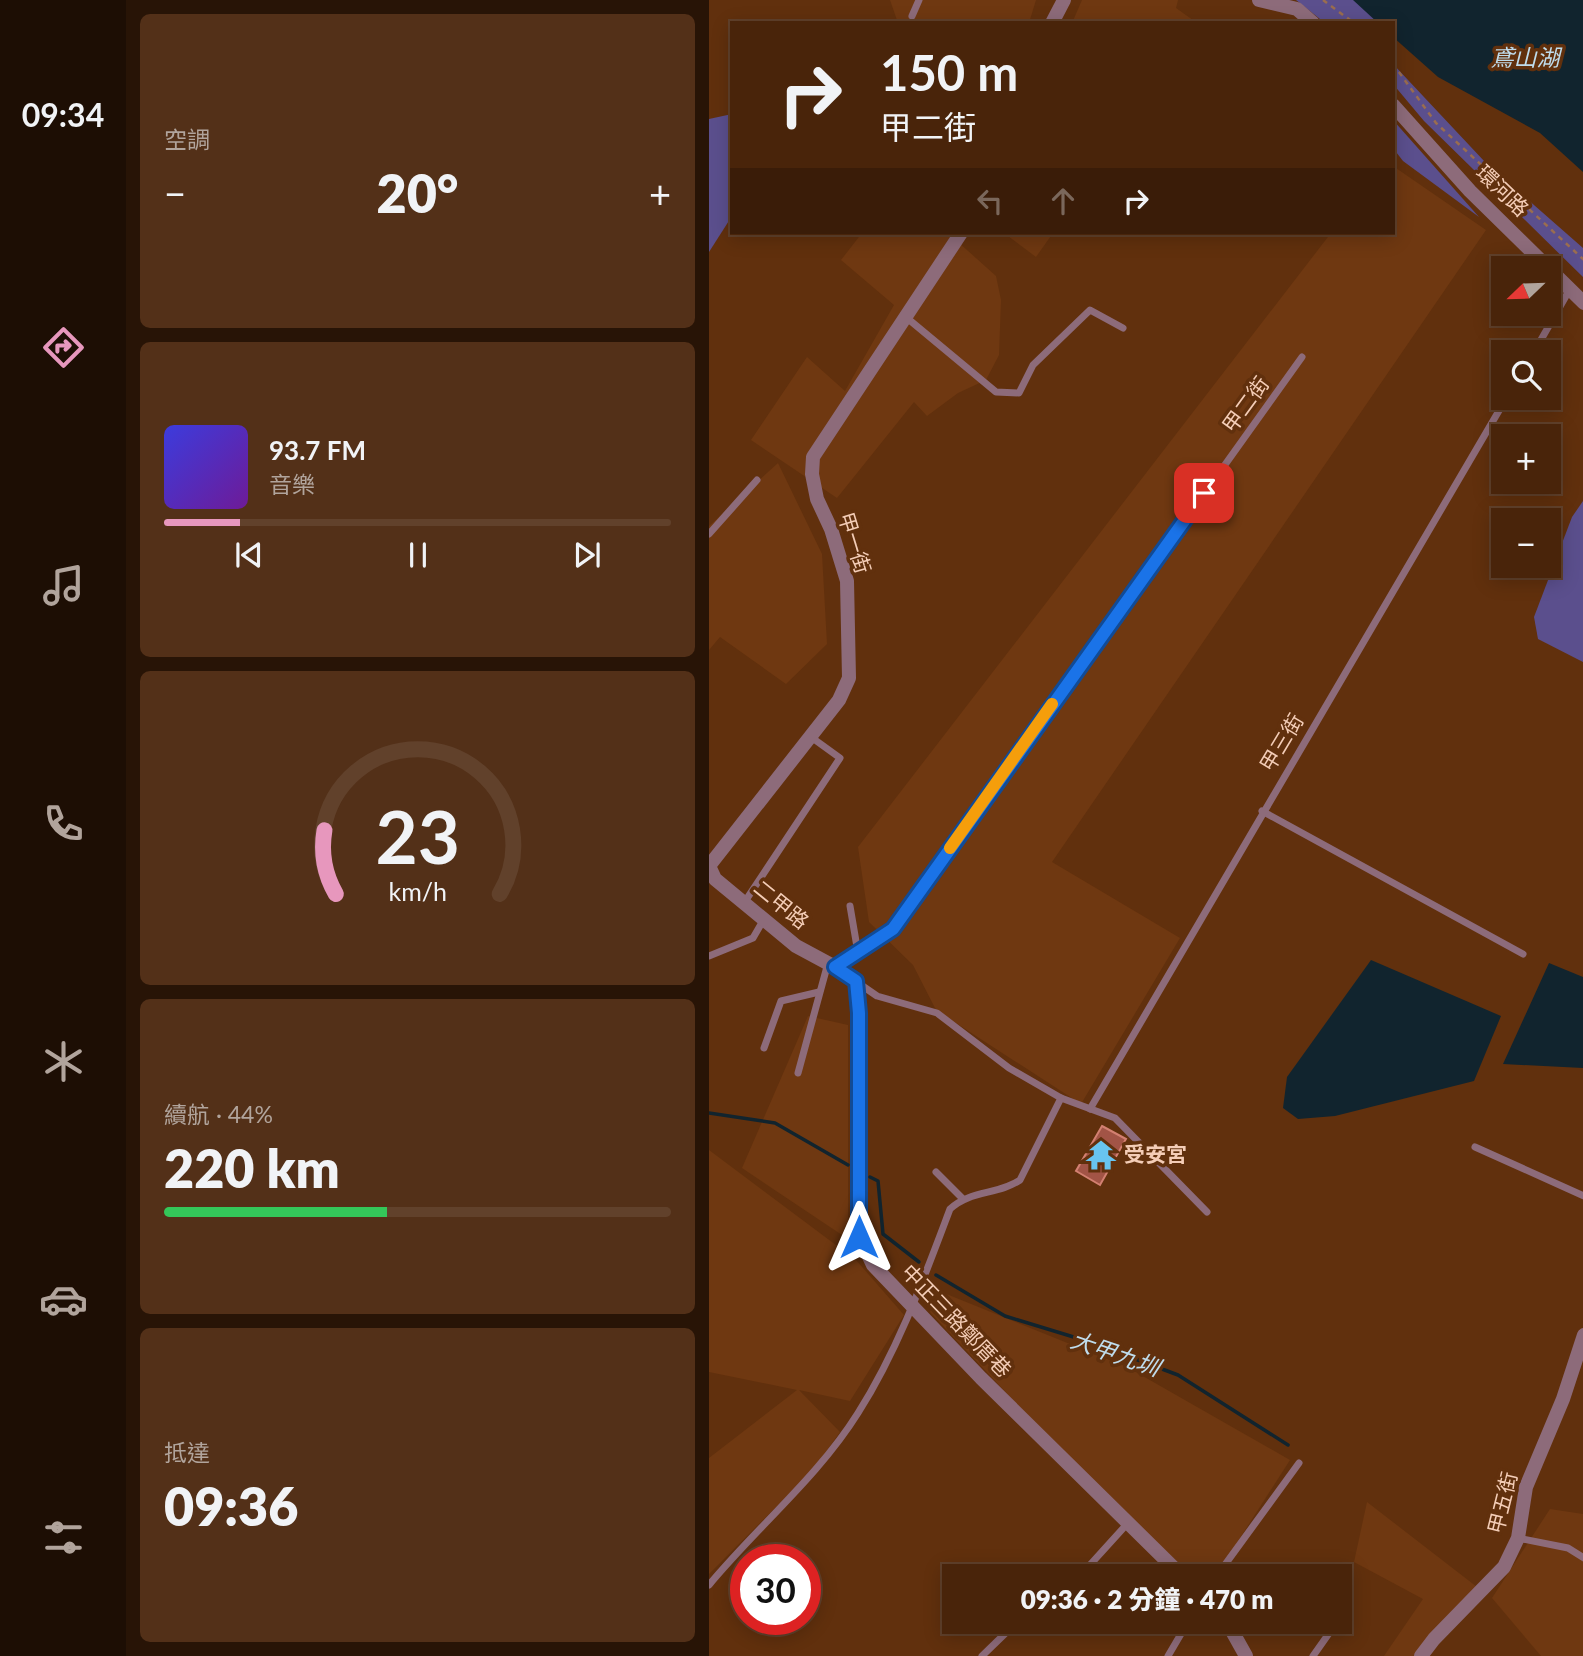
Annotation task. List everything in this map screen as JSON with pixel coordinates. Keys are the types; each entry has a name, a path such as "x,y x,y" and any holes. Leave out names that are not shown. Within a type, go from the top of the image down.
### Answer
{"street":[{"path":"1054,21 1064,0"},
{"path":"1259,0 1297,9 1311,21"},
{"name":"環河路","path":"1395,107 1470,191 1583,303"},
{"name":"甲一街","path":"711,875 810,736 839,700 849,678 847,581 831,529 817,499 812,474 813,457 960,235"},
{"name":"二甲路","path":"711,875 795,946 832,965"},
{"name":"中正三路鄭厝巷","path":"856,981 859,1013 859,1237 873,1265 1170,1564"},
{"name":"甲五街","path":"1421,1656 1504,1567 1518,1538 1526,1487 1563,1399 1583,1335"},
{"path":"1234,1634 1246,1656"}],"lane":[{"path":"913,16 919,0"},
{"path":"1541,340 1570,288"},
{"path":"907,318 996,392 1019,393 1033,365 1090,310 1123,328"},
{"name":"甲二街","path":"832,965 858,953 893,929 1302,357"},
{"name":"甲三街","path":"1090,1109 1262,811 1499,410"},
{"path":"709,534 757,480"},
{"path":"744,903 840,758 810,736"},
{"path":"1262,811 1523,954"},
{"path":"850,906 858,953"},
{"path":"709,956 753,939 764,919"},
{"path":"798,1073 819,992 832,965 878,996 937,1013 1009,1068 1061,1098 1115,1118 1207,1212"},
{"path":"764,1048 781,1000 819,992"},
{"path":"709,1585 812,1475 851,1423 913,1307 950,1209 962,1198 1011,1186 1020,1180 1061,1098"},
{"path":"1475,1147 1583,1196"},
{"path":"936,1172 962,1198"},
{"path":"1225,1564 1299,1463"},
{"path":"1091,1564 1128,1523"},
{"path":"1518,1538 1568,1548 1583,1558"},
{"path":"982,1656 1005,1634"},
{"path":"1168,1656 1181,1634"},
{"path":"1313,1656 1329,1634"}],"path":[{"path":"1323,0 1351,21"},
{"path":"1395,67 1436,123 1583,260"}],"shaded area":[{"path":"890,0 1036,0 1030,21 897,21"},
{"path":"1082,0 1178,0 1176,8 1194,21 1073,21"},
{"path":"1296,0 1378,0 1386,21 1322,21"},
{"path":"1395,66 1485,162 1583,248 1583,277 1424,121 1395,86"},
{"path":"730,114 730,219 709,252 709,119"},
{"path":"1395,122 1479,217 1403,161 1395,151"},
{"path":"1395,167 1486,230 1052,862 1180,938 1081,1104 936,1010 913,965 869,922 858,847 1329,235 1395,235"},
{"path":"860,235 950,235 996,276 1001,300 999,355 986,380 958,393 927,416 914,402 837,498 751,440 807,357 845,391 894,305 841,260"},
{"path":"1007,235 1052,235 1036,257"},
{"path":"778,463 822,554 827,644 786,684 720,637 709,650 709,526"},
{"path":"1583,501 1583,662 1538,639 1534,617 1549,578 1561,578 1561,546 1572,517"},
{"path":"808,1016 848,1025 848,1239 742,1168"},
{"path":"709,1150 856,1260 904,1315 850,1401 799,1390 840,1432 813,1470 739,1544 730,1544 730,1553 709,1574 709,1458 797,1390 709,1372"},
{"path":"939,1291 1127,1367 1290,1460 1223,1564 1178,1564 1047,1436 930,1312"},
{"path":"1367,1502 1477,1587 1422,1656 1384,1656 1423,1599 1354,1562"},
{"path":"1550,1509 1583,1514 1583,1656 1541,1656 1492,1598"}],"water":[{"name":"鳶山湖","path":"1353,0 1583,0 1583,172 1540,133 1438,77 1395,39 1395,21 1376,21"},
{"path":"1371,960 1501,1016 1474,1081 1335,1116 1298,1119 1283,1108 1287,1077"},
{"path":"1549,963 1583,977 1583,1068 1503,1064"}],"building":[{"name":"受安宮","path":"1102,1126 1126,1139 1100,1185 1076,1171"}],"waterway":[{"name":"大甲九圳","path":"709,1113 775,1123 848,1165"},
{"name":"大甲九圳","path":"870,1177 878,1181 883,1234 919,1262"},
{"name":"大甲九圳","path":"936,1275 1005,1316 1090,1342 1178,1375 1288,1445"}],"slow traffic":[{"path":"950,848 1052,704"}],"place":[{"name":"受安宮","path":"1101,1155"}],"route":[{"path":"859,1237 859,1013 856,981 835,967 893,929 1204,493"}]}
